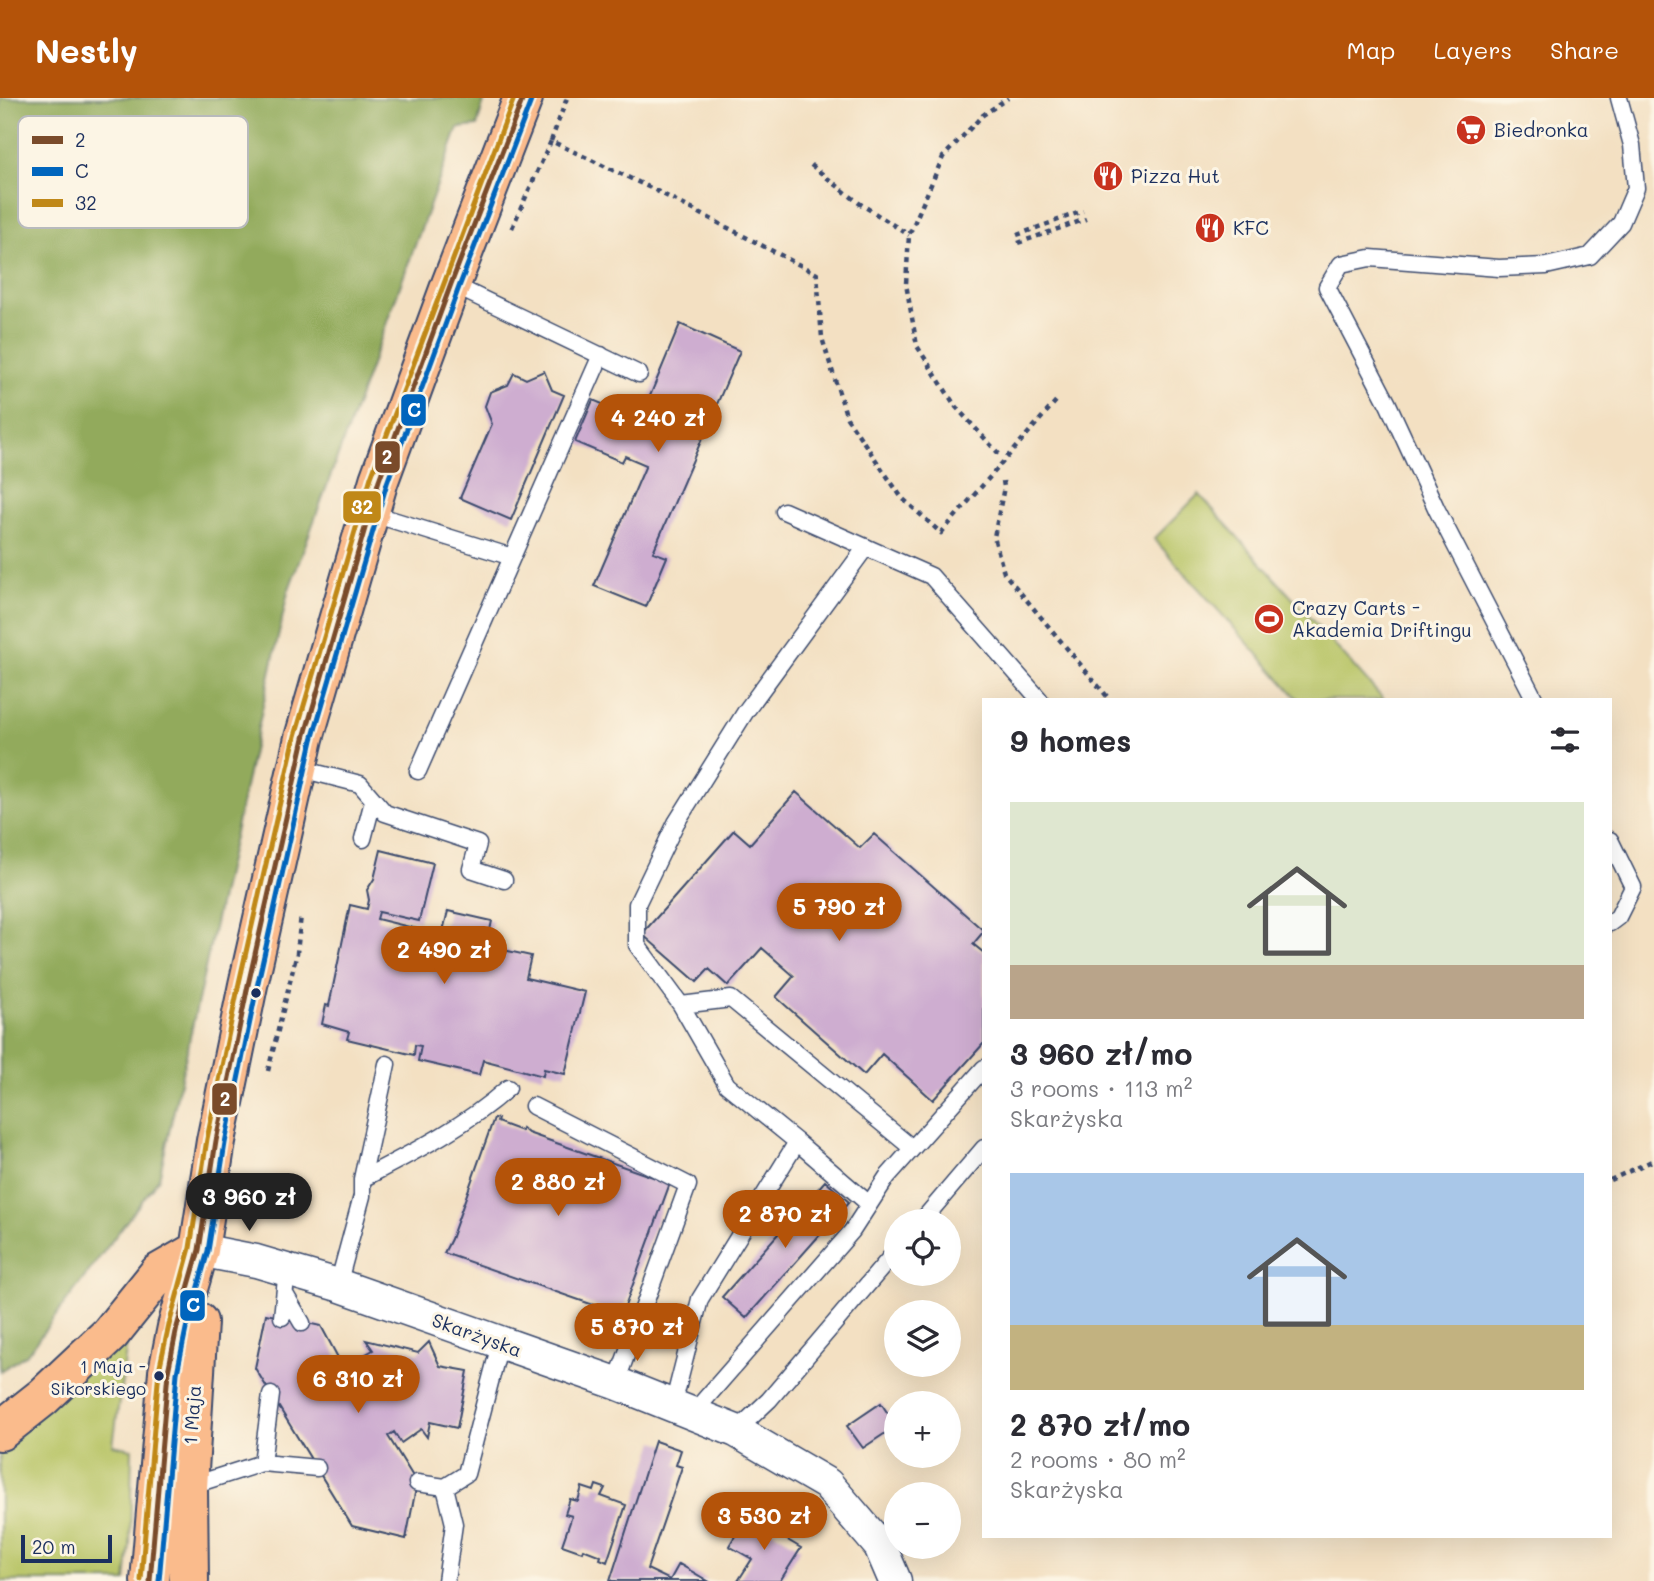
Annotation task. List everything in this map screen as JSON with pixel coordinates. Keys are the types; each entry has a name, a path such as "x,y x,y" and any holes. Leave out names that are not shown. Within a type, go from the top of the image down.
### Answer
{"main road":[{"name":"1 Maja","path":"195,1577 174,1484 169,1372 177,1327 198,1250 216,1141 248,985 303,738 379,480 523,98"},
{"path":"0,1431 43,1397 110,1334 159,1273 198,1250"},
{"name":"1 Maja","path":"150,1581 174,1484"}],"street":[{"name":"Skarżyska","path":"198,1250 286,1281 338,1285 616,1383 736,1431 827,1484 880,1546 895,1581"}],"lane":[{"path":"1534,698 1327,287 1341,264 1370,258 1499,268 1546,266 1590,256 1621,223 1636,188 1632,145 1619,98"},
{"path":"451,284 639,374"},
{"path":"418,771 601,355"},
{"path":"784,511 931,576 1038,698"},
{"path":"370,513 512,557"},
{"path":"866,547 746,711 676,823 637,904 637,945 681,1005 727,1085 869,1204"},
{"path":"297,768 360,784 385,813 478,844 471,869 504,880"},
{"path":"363,839 373,801"},
{"path":"1612,843 1633,887 1618,917 1612,922"},
{"path":"681,1005 731,999 912,1148"},
{"path":"338,1285 362,1196 362,1179 387,1064"},
{"path":"683,1409 852,1231 887,1177 982,1070"},
{"path":"362,1179 432,1143 480,1113 508,1088"},
{"path":"533,1106 688,1185 616,1383"},
{"path":"683,1409 701,1299 797,1142"},
{"path":"932,1209 982,1149"},
{"path":"736,1431 769,1400 884,1265"},
{"path":"282,1317 286,1281"},
{"path":"286,1281 302,1322"},
{"path":"417,1483 445,1487 466,1474 500,1344"},
{"path":"262,1463 271,1395"},
{"path":"174,1484 262,1463 317,1468"},
{"path":"445,1487 454,1524 446,1581"}],"path":[{"path":"507,237 519,217 567,98"},
{"path":"999,454 956,407 917,346 906,284 909,235 943,157 983,115 1008,98"},
{"path":"551,141 666,196 817,274 822,338 847,418 902,498 941,533 1057,400"},
{"path":"811,165 859,203 909,235"},
{"path":"1017,235 1083,211"},
{"path":"1018,243 1086,219"},
{"path":"1003,481 994,537 1003,573 1108,698"},
{"path":"275,1045 297,953 301,908"},
{"path":"1612,1179 1654,1160"}],"green space":[{"path":"0,98 485,98 477,126 458,128 288,592 159,1178 27,1354 0,1371"},
{"name":"Crazy Carts - Akademia Driftingu","path":"1199,494 1382,698 1297,698 1154,539"},
{"path":"129,1329 113,1445 132,1449 130,1545 126,1581 0,1581 0,1446"}],"building":[{"path":"680,324 740,351 653,552 667,557 646,607 594,586 646,465 625,456 622,462 575,442 593,400 640,420"},
{"path":"544,371 552,390 564,395 511,520 460,498 492,424 485,406 490,392 508,385 514,373 526,379"},
{"path":"796,792 860,848 874,834 982,929 982,933 973,944 982,951 982,1045 933,1100 882,1054 864,1075 776,997 794,976 762,948 728,986 709,969 697,982 642,934 734,830 750,844"},
{"path":"381,850 433,863 419,921 379,912 377,919 442,935 448,911 492,921 490,930 494,937 501,939 499,949 531,956 526,978 585,992 565,1074 544,1069 543,1076 483,1060 479,1075 418,1061 421,1046 415,1045 414,1055 347,1039 349,1032 322,1024 326,1005 329,1006 350,905 367,909 367,890 374,879"},
{"path":"494,1118 498,1119 497,1122 521,1131 522,1128 528,1133 670,1183 621,1317 444,1253"},
{"path":"825,1181 849,1202 746,1318 722,1297"},
{"path":"266,1314 321,1326 343,1367 373,1350 366,1340 418,1353 429,1342 440,1366 468,1371 457,1428 430,1422 427,1437 421,1429 401,1443 394,1432 388,1436 417,1483 406,1539 352,1526 255,1368"},
{"path":"881,1403 884,1408 884,1434 863,1448 847,1426"},
{"path":"655,1441 681,1450 676,1465 682,1467 647,1569 670,1580 679,1564 708,1581 610,1581"},
{"path":"596,1485 605,1488 601,1496 626,1505 607,1562 600,1559 601,1556 583,1549 582,1552 562,1545 572,1516 565,1514 570,1499 578,1501 582,1487 594,1491"},
{"path":"747,1516 801,1548 780,1581 738,1581 752,1559 729,1546"}],"transit line":[{"name":"32","path":"141,1580 159,1370 190,1248 207,1139 295,736 371,477 514,98"},
{"name":"2","path":"150,1581 168,1372 177,1327 199,1250 216,1141 304,738 379,480 523,98"},
{"name":"C","path":"159,1581 177,1373 186,1329 208,1251 225,1143 312,740 387,483 531,101"}],"place":[{"name":"Biedronka","path":"1471,130"},
{"name":"Pizza Hut","path":"1108,176"},
{"name":"KFC","path":"1210,228"},
{"name":"Crazy Carts - Akademia Driftingu","path":"1269,619"},
{"name":"1 Maja - Sikorskiego","path":"159,1376"}]}
